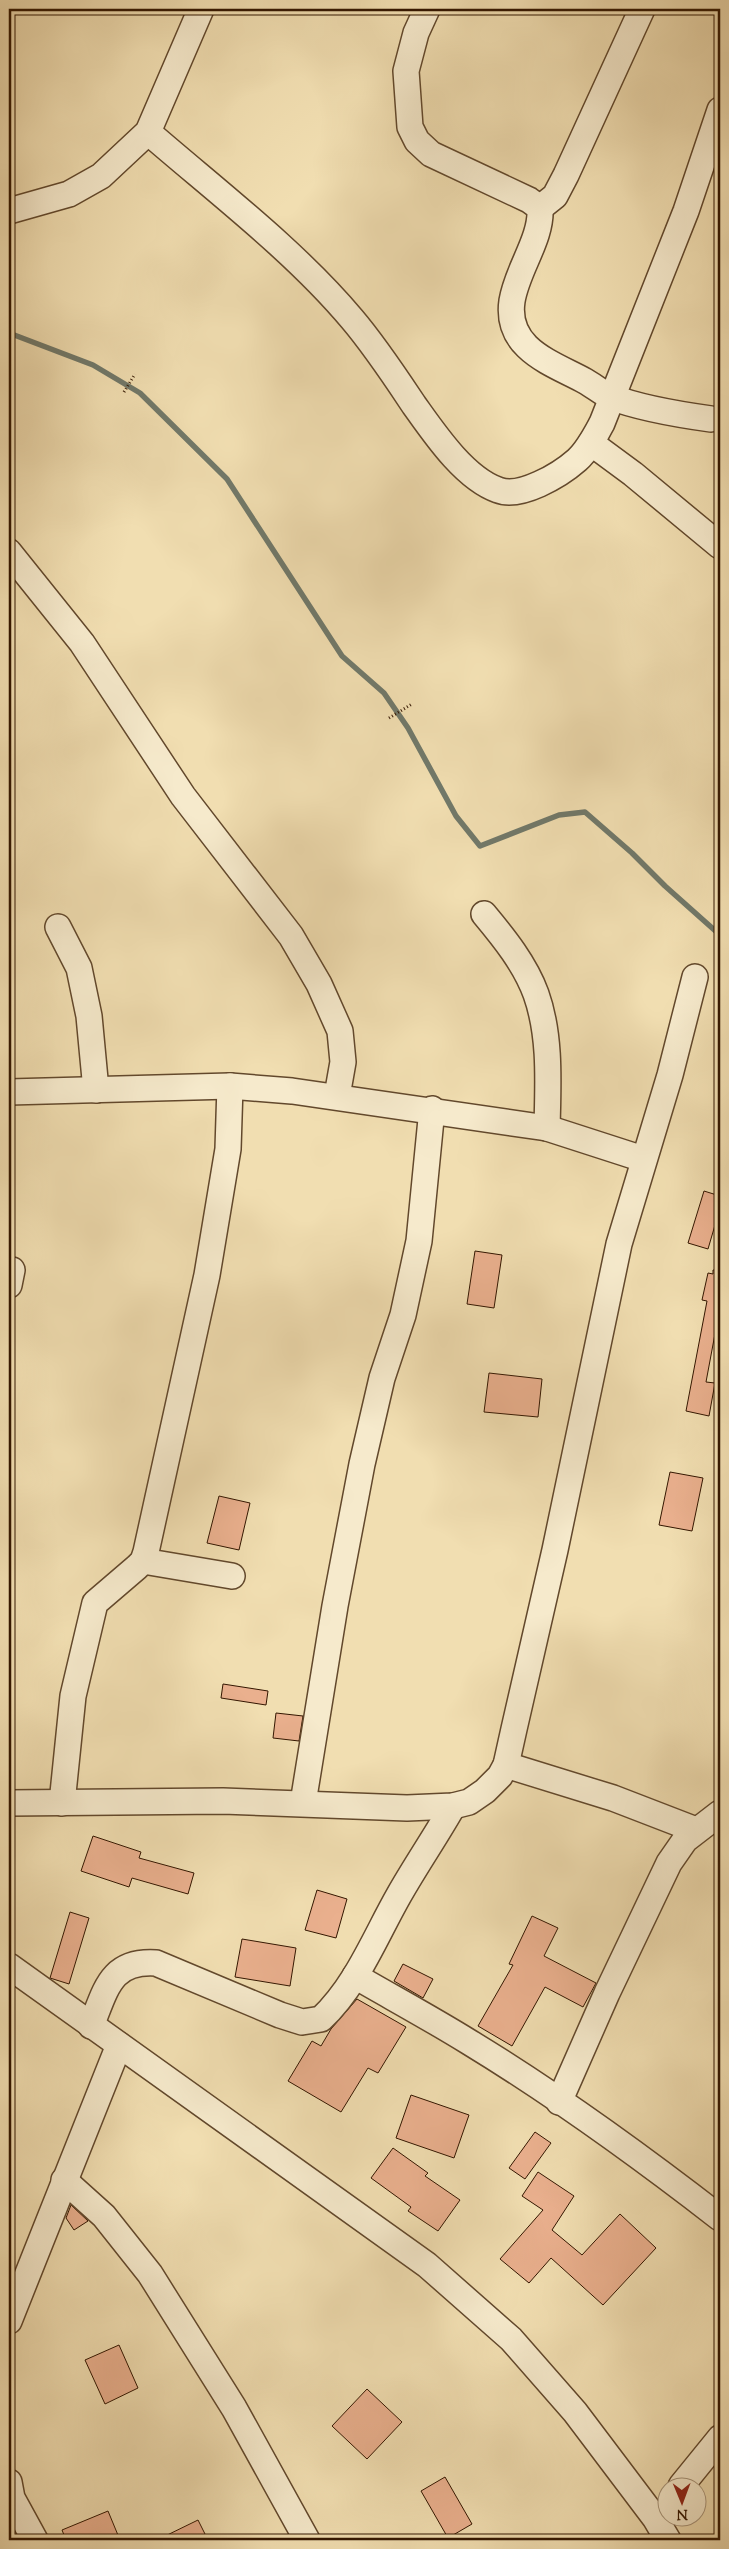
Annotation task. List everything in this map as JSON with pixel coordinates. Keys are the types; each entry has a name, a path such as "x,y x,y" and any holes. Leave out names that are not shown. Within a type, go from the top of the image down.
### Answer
{"street":[{"path":"9,211 69,194 101,176 148,132 201,9"},
{"path":"427,9 416,34 406,71 410,127 417,141 431,154 529,200 540,208 541,222 518,274 512,303 513,322 520,339 538,358 611,397 684,415 711,418"},
{"path":"540,208 555,196 566,175 642,9"},
{"path":"148,132 321,286 378,352 443,446 479,478 498,490 513,492 529,488 551,478 577,460 591,443 602,423 661,276 720,110"},
{"path":"591,443 633,474 720,546"},
{"path":"9,552 82,642 183,796 291,936 319,984 340,1031 343,1062 337,1096"},
{"path":"484,914 510,946 536,994 545,1036 547,1128"},
{"path":"58,928 79,968 89,1016 96,1090"},
{"path":"9,1803 223,1801 407,1808 453,1806 469,1802 485,1791 500,1776 506,1765 555,1550 619,1244 643,1159 670,1075 695,977"},
{"path":"62,1803 73,1696 95,1603 143,1561 208,1275 228,1149 230,1086"},
{"path":"9,1092 230,1086 337,1096 547,1128 643,1159"},
{"path":"303,1803 333,1615 362,1464 382,1378 403,1315 419,1241 432,1110"},
{"path":"143,1561 232,1576"},
{"path":"506,1765 613,1798 696,1830"},
{"path":"91,2026 107,1988 118,1973 126,1965 142,1962 156,1963 280,2016 302,2022 322,2019 355,1976 400,1892 433,1843 453,1806"},
{"path":"559,2102 607,1993 670,1863 685,1840 720,1813"},
{"path":"9,1966 427,2264 511,2339 656,2505"},
{"path":"355,1976 470,2042 617,2142 720,2218"},
{"path":"9,2321 119,2046"},
{"path":"64,2180 104,2216 154,2281 234,2408 307,2540"},
{"path":"689,2476 720,2438"},
{"path":"9,2482 12,2498 35,2540"},
{"path":"665,2526 668,2540"}],"path":[{"path":"124,392 134,374"},
{"path":"389,718 412,704"}],"building":[{"path":"704,1191 720,1196 720,1208 708,1249 688,1243"},
{"path":"475,1251 502,1255 494,1308 467,1304"},
{"path":"713,1270 720,1270 720,1307 706,1382 715,1383 709,1416 686,1411 707,1301 702,1300 708,1273 713,1274"},
{"path":"489,1373 542,1379 538,1417 484,1412"},
{"path":"670,1472 703,1478 692,1531 659,1525"},
{"path":"219,1496 250,1503 239,1550 207,1543"},
{"path":"223,1684 268,1691 266,1705 221,1698"},
{"path":"276,1713 303,1716 299,1741 273,1738"},
{"path":"93,1836 141,1852 139,1858 194,1873 188,1894 132,1878 129,1887 81,1871"},
{"path":"317,1890 347,1899 336,1938 305,1930"},
{"path":"70,1912 89,1918 69,1984 50,1978"},
{"path":"532,1916 558,1928 544,1956 596,1983 583,2007 545,1987 512,2046 478,2026 513,1965 509,1964"},
{"path":"242,1939 296,1948 290,1986 235,1977"},
{"path":"403,1964 433,1979 423,1998 394,1981"},
{"path":"357,1999 406,2027 378,2073 368,2068 341,2112 288,2081 312,2041 321,2046 331,2029"},
{"path":"411,2095 469,2115 454,2158 396,2138"},
{"path":"535,2132 551,2143 525,2179 509,2168"},
{"path":"393,2148 428,2173 425,2176 460,2200 438,2231 408,2211 411,2207 371,2178"},
{"path":"538,2172 574,2196 552,2230 582,2255 620,2214 656,2248 603,2305 551,2258 529,2283 500,2259 543,2210 522,2196"},
{"path":"71,2205 88,2221 74,2230 66,2218"},
{"path":"119,2345 138,2388 105,2404 85,2360"},
{"path":"367,2389 402,2422 367,2459 332,2426"},
{"path":"445,2477 472,2524 448,2538 421,2491"},
{"path":"108,2511 120,2540 66,2540 62,2530"},
{"path":"198,2520 208,2540 157,2540"}],"waterway":[{"path":"9,333 93,365 140,393 227,479 342,656 384,693 408,728 456,816 480,846 559,815 585,812 720,935"}]}
